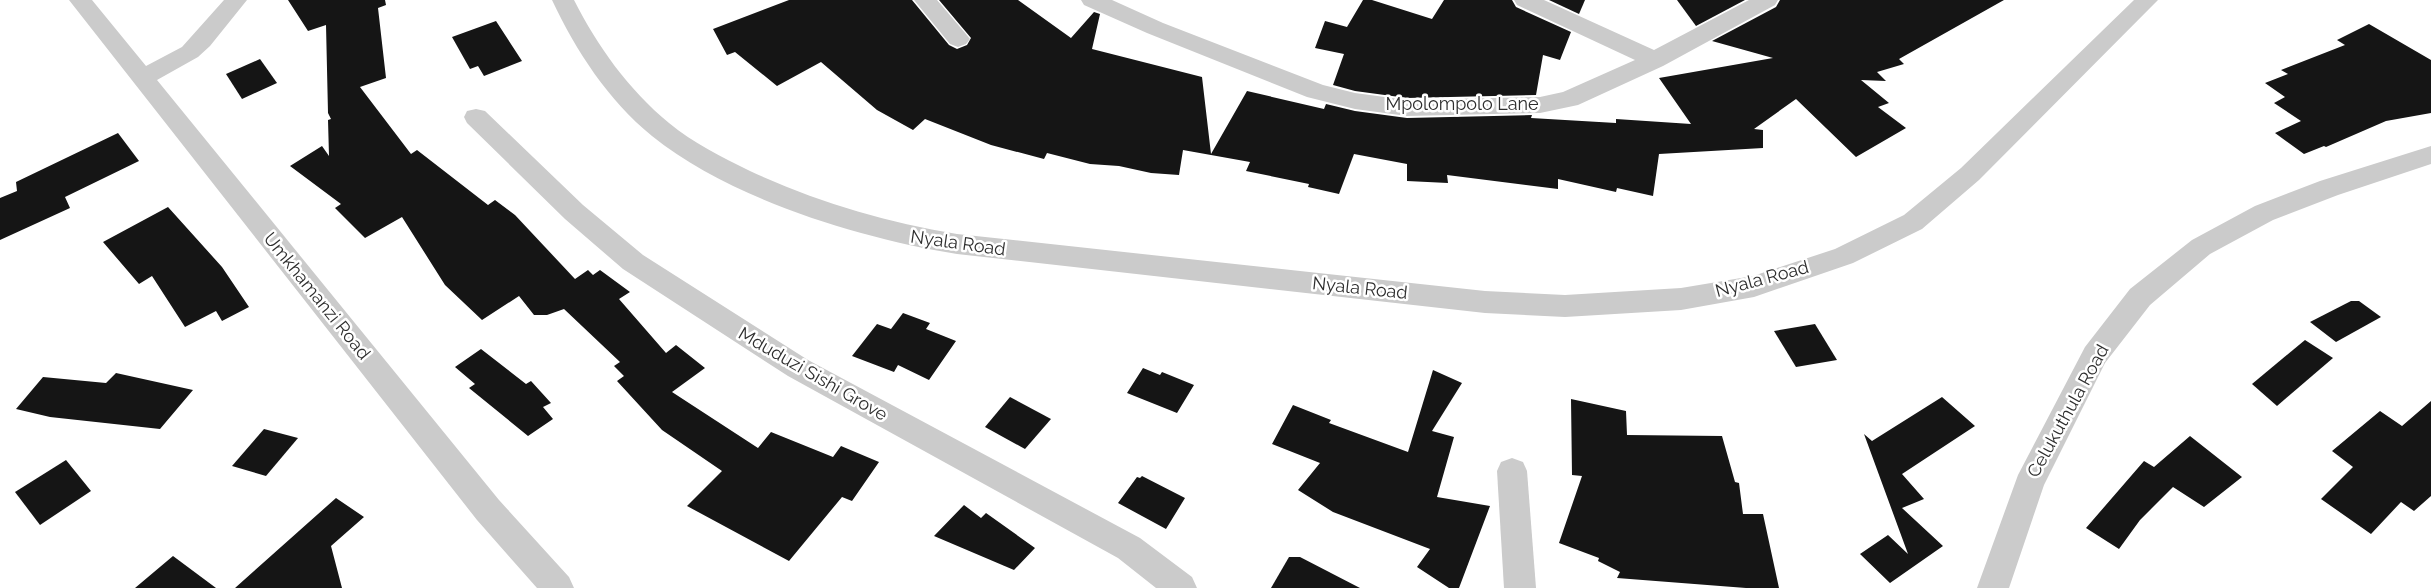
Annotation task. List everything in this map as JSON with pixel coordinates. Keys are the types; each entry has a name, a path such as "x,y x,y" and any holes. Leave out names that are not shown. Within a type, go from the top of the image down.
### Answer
{"street":[{"name":"Umkhamanzi Road","path":"80,0 488,510 558,588"},
{"path":"142,78 190,52 202,41 236,0"},
{"name":"Nyala Road","path":"563,0 576,30 598,62 620,90 662,130 700,156 738,176 841,219 918,238 975,246 1485,302 1565,306 1681,299 1754,286 1844,256 1912,222 1977,168 2147,0"},
{"path":"924,0 958,39"},
{"name":"Mpolompolo Lane","path":"1092,0 1155,28 1316,91 1356,101 1407,108 1540,105 1569,99 1655,60 1767,0"},
{"path":"1525,0 1655,60"},
{"name":"Mduduzi Sishi Grove","path":"476,117 574,212 649,273 798,368 1129,548 1181,588"},
{"name":"Celukuthula Road","path":"1993,588 2029,484 2096,355 2140,297 2201,247 2264,213 2329,188 2431,155"},
{"path":"1512,471 1520,588"}],"building":[{"path":"288,0 385,0 386,5 378,8 386,78 360,87 411,154 417,150 488,205 495,200 515,215 575,279 588,270 593,275 600,270 630,292 619,299 666,353 676,345 705,368 672,392 758,448 771,432 833,457 841,446 879,462 852,501 842,497 789,561 687,506 722,471 662,430 617,381 624,376 614,366 620,362 564,309 547,315 534,315 519,296 482,320 445,285 402,217 365,238 335,208 341,204 290,166 322,146 329,156 328,120 331,119 328,113 326,25 308,31"},
{"path":"789,0 912,0 949,45 957,49 967,45 971,38 939,0 1018,0 1071,38 1094,12 1100,14 1092,49 1202,77 1211,154 1247,91 1324,109 1326,104 1355,111 1407,118 1532,115 1531,118 1616,123 1616,119 1691,124 1659,78 1773,58 1712,41 1776,7 1780,0 2004,0 1899,59 1904,64 1877,72 1886,81 1861,80 1889,103 1878,107 1906,128 1856,157 1796,99 1754,129 1763,130 1763,148 1659,154 1653,196 1617,188 1616,192 1558,179 1558,189 1447,175 1448,183 1407,181 1407,164 1354,154 1339,194 1308,187 1309,184 1246,171 1250,162 1183,150 1179,175 1151,173 1119,166 1090,164 1047,153 1044,159 991,145 925,119 913,130 877,110 821,62 777,86 735,52 727,55 713,29"},
{"path":"1363,0 1372,0 1432,19 1444,0 1512,0 1516,7 1571,32 1560,60 1543,55 1536,95 1407,98 1355,91 1333,85 1344,54 1315,48 1325,21 1347,27"},
{"path":"1549,0 1585,0 1579,14"},
{"path":"1677,0 1745,0 1696,26"},
{"path":"496,21 522,61 484,76 478,66 470,69 452,37"},
{"path":"2369,24 2431,60 2431,113 2386,121 2326,147 2324,146 2304,154 2275,133 2301,121 2274,103 2285,97 2265,83 2288,74 2281,70 2345,45 2337,40"},
{"path":"260,59 277,83 242,99 226,74"},
{"path":"118,133 139,161 65,197 70,208 0,240 0,198 17,191 16,182"},
{"path":"168,207 222,267 249,307 222,321 216,311 185,327 152,276 139,284 103,242"},
{"path":"2351,301 2359,301 2381,317 2336,342 2310,322"},
{"path":"903,313 930,323 926,329 956,341 929,380 898,365 894,372 852,356 877,324 891,329"},
{"path":"1815,324 1837,360 1796,367 1774,331"},
{"path":"2305,340 2333,358 2277,406 2252,384"},
{"path":"481,349 526,384 531,381 551,403 543,407 553,419 528,436 469,388 475,384 455,367"},
{"path":"1143,368 1160,375 1162,372 1194,385 1177,413 1127,393"},
{"path":"1433,370 1462,383 1432,431 1454,437 1437,497 1490,506 1459,588 1449,588 1417,567 1430,549 1333,512 1298,490 1320,463 1272,444 1293,405 1331,420 1329,423 1408,452"},
{"path":"116,373 193,390 160,429 50,417 16,409 43,377 106,383"},
{"path":"1010,397 1051,419 1025,449 985,427"},
{"path":"1942,397 1975,426 1902,474 1924,499 1902,508 1943,546 1890,583 1860,554 1888,535 1908,554 1864,434 1872,441"},
{"path":"1571,399 1626,411 1627,435 1722,436 1735,482 1739,483 1743,514 1763,514 1779,588 1746,588 1617,578 1620,572 1598,561 1599,558 1559,543 1582,476 1572,475"},
{"path":"2431,401 2431,496 2414,511 2401,502 2371,534 2321,499 2353,467 2332,451 2380,411 2402,426"},
{"path":"264,429 298,438 266,476 232,466"},
{"path":"2190,436 2242,477 2204,507 2173,487 2140,520 2119,549 2086,528 2144,461 2154,467"},
{"path":"66,460 91,491 40,525 15,492"},
{"path":"1142,476 1185,498 1166,529 1118,503 1137,477 1140,478"},
{"path":"336,498 364,517 331,546 342,588 235,588"},
{"path":"964,505 981,518 986,513 1035,548 1014,570 934,536"},
{"path":"173,556 216,588 135,588"},
{"path":"1289,557 1300,557 1360,588 1271,588"}]}
